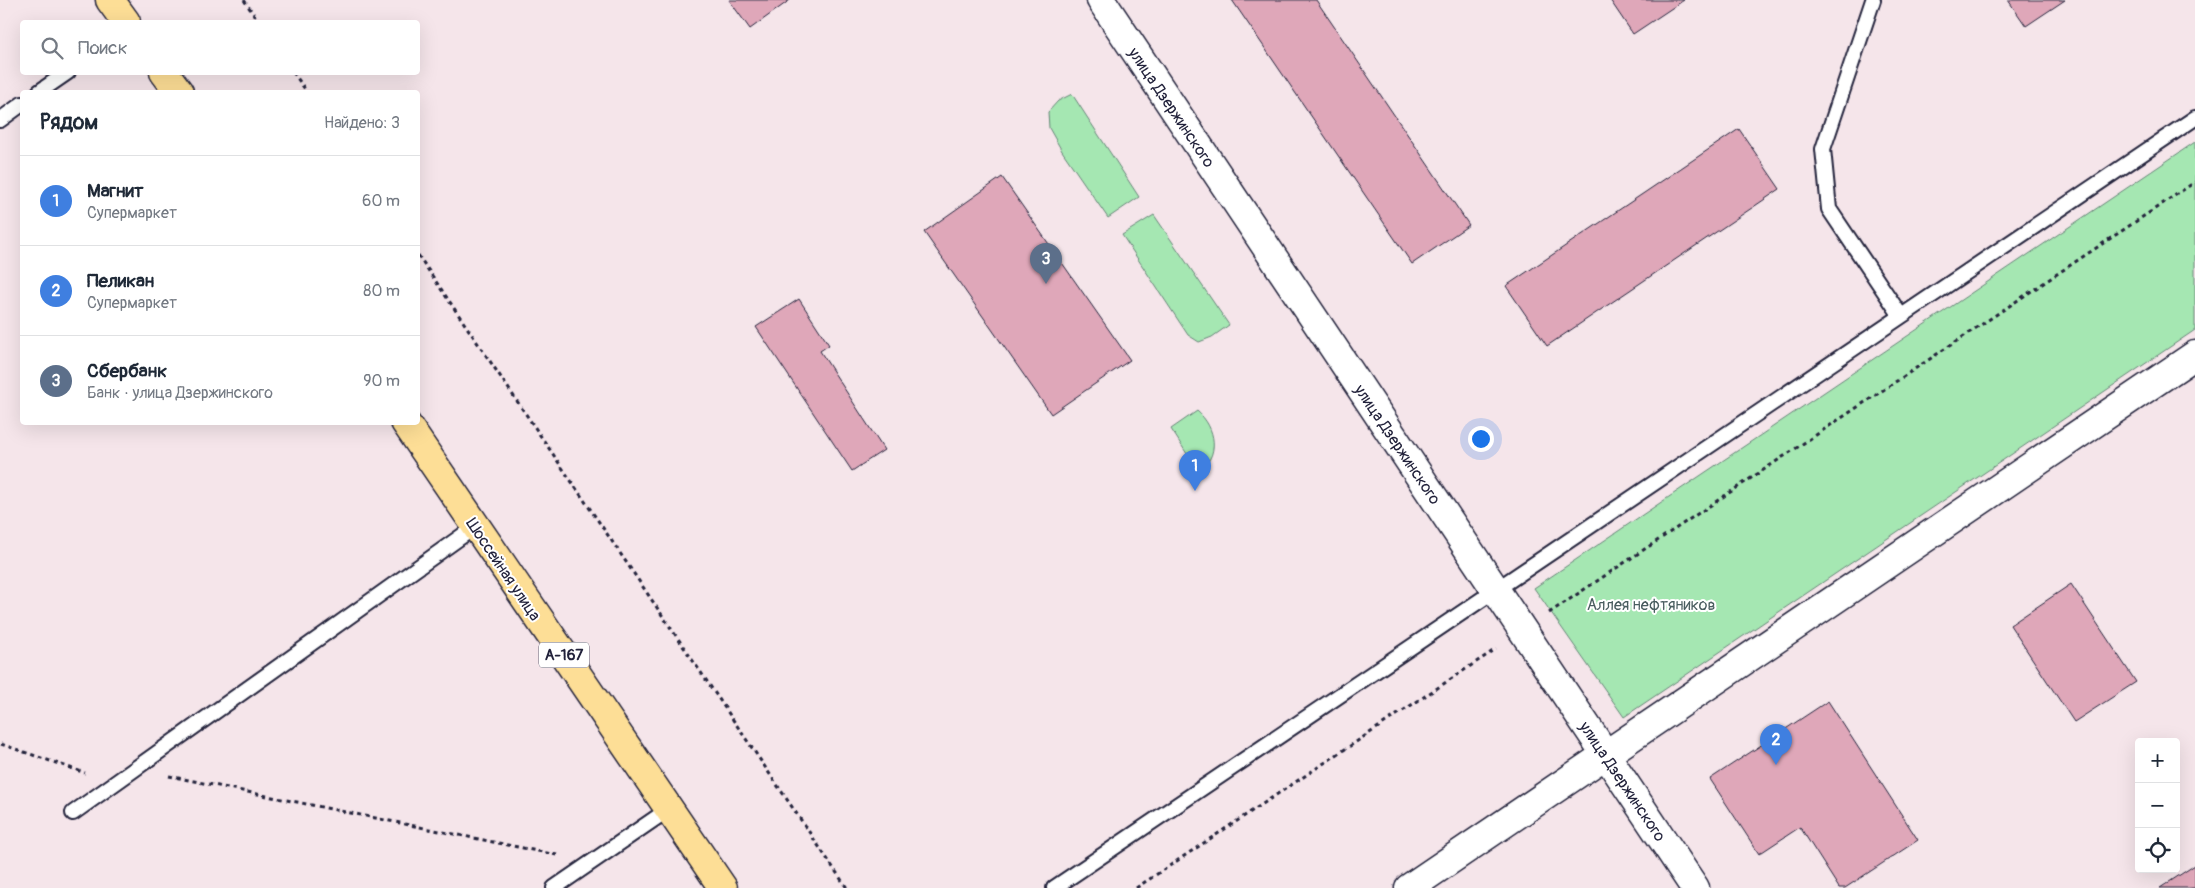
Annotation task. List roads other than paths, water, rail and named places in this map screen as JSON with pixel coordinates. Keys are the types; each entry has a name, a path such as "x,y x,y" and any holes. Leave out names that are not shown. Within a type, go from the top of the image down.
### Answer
{"highway":[{"path":"110,0 125,20"},
{"path":"166,75 178,90"},
{"name":"Шоссейная улица","path":"407,425 723,888"}],"street":[{"name":"улица Дзержинского","path":"1101,0 1695,888"},
{"path":"1408,888 2195,356"}],"lane":[{"path":"1874,0 1823,149 1830,209 1901,316"},
{"path":"42,90 64,75"},
{"path":"0,120 20,105"},
{"path":"1054,888 2195,118"},
{"path":"73,813 476,526"},
{"path":"554,888 669,809"}],"place":[{"name":"Сбербанк","path":"1046,284"},
{"name":"Магнит","path":"1195,491"},
{"name":"Пеликан","path":"1776,765"}],"park label":[{"name":"Аллея нефтяников","path":"1651,604"}]}
